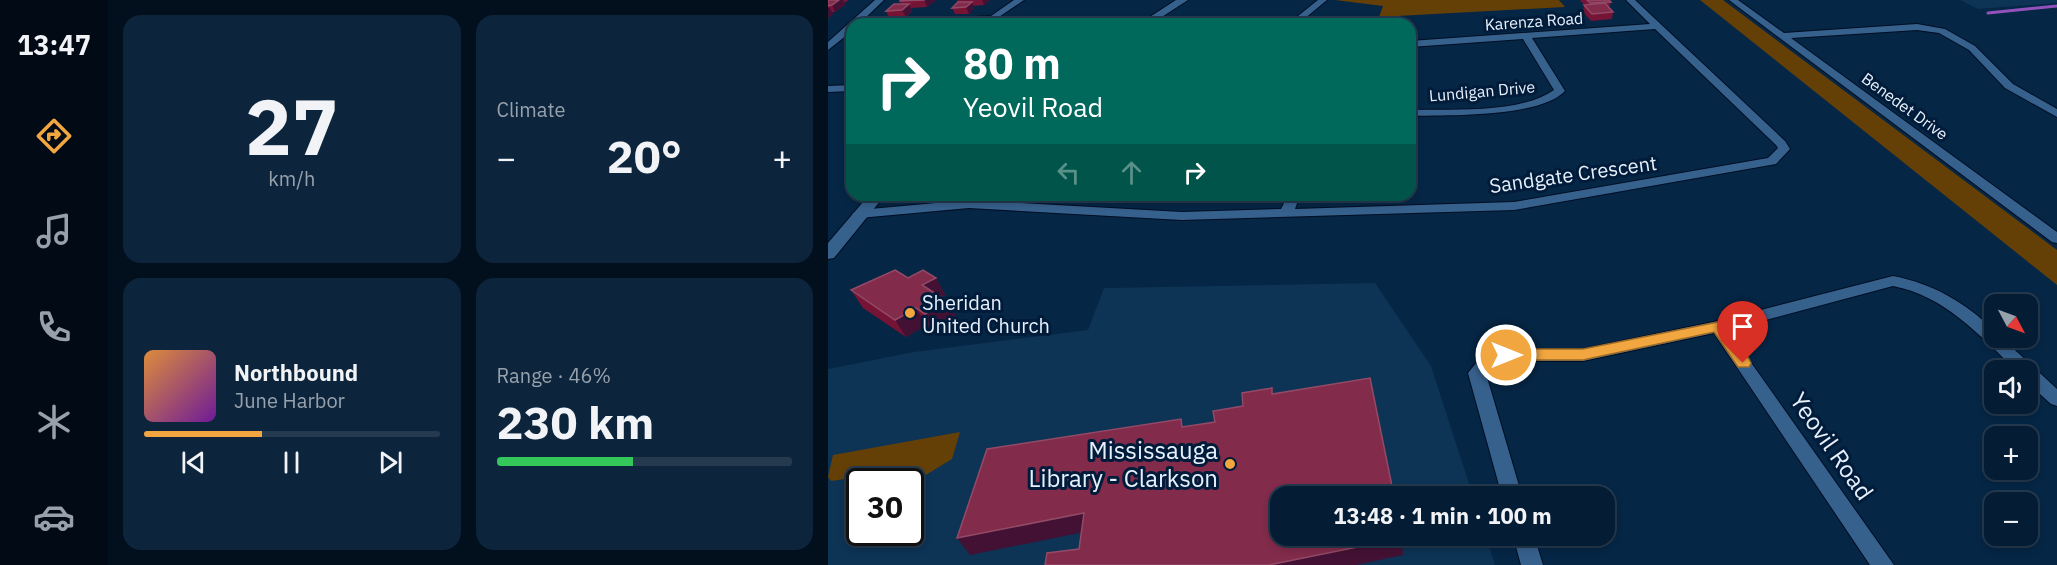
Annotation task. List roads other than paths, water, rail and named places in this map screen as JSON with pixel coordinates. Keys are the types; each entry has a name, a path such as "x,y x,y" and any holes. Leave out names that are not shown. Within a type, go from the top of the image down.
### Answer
{"street":[{"path":"861,18 880,0"},
{"path":"993,18 1020,0"},
{"path":"1154,18 1183,0"},
{"path":"1300,18 1323,0"},
{"name":"Sandgate Crescent","path":"860,214 969,204 1182,216 1286,214 1535,203 1772,161 1782,154 1784,149 1781,143 1630,0"},
{"name":"Benedet Drive","path":"1733,0 2057,238"},
{"name":"Karenza Road","path":"1416,44 1659,26"},
{"path":"1782,36 1917,27 1934,29 1979,52 2009,86 2057,114"},
{"path":"828,47 846,31"},
{"name":"Lundigan Drive","path":"1416,113 1493,110 1544,102 1556,96 1560,91 1526,36"},
{"path":"828,89 846,88"},
{"path":"828,254 872,201"},
{"path":"1068,209 1076,201"},
{"path":"1286,214 1291,201"},
{"path":"1509,486 1478,376 1487,361 1506,355 1583,355 1718,327 1893,281 1912,283 1936,293 1955,305 2014,360"},
{"name":"Yeovil Road","path":"1718,327 1883,565"},
{"path":"2038,382 2057,399"},
{"path":"1527,546 1532,565"}],"waterway":[{"path":"1988,13 2057,6"}],"place":[{"name":"Sheridan United Church","path":"910,313"},
{"name":"Mississauga Library - Clarkson","path":"1230,464"}]}
